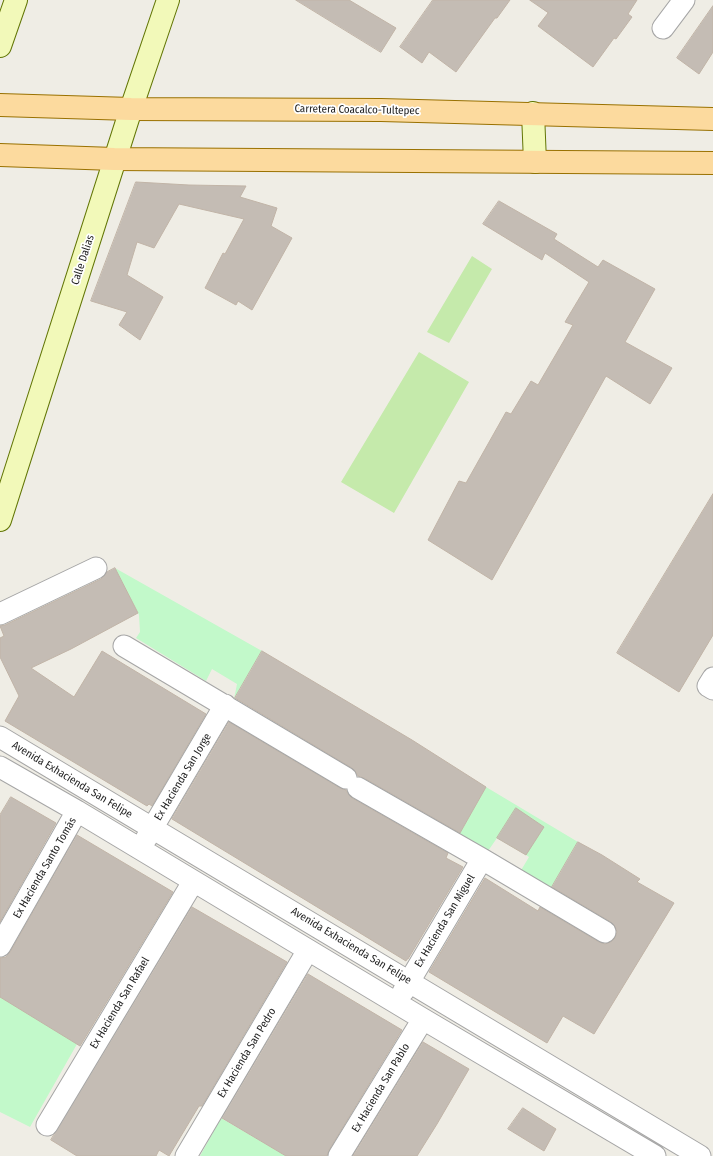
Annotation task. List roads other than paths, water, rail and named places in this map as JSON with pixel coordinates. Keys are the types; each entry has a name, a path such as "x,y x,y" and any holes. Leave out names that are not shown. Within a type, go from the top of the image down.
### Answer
{"main road":[{"path":"0,46 16,0"},
{"name":"Calle Dalias","path":"0,520 114,159 168,0"},
{"name":"Carretera Coacalco-Tultepec","path":"0,104 131,109 381,110 713,119"},
{"path":"533,113 534,162"},
{"path":"0,155 114,159 713,163"}],"street":[{"path":"663,28 684,0"},
{"path":"0,614 96,568"},
{"path":"124,646 225,705 352,783 605,932"},
{"path":"713,678 708,686 713,689"},
{"name":"Ex Hacienda San Jorge","path":"140,849 225,705"},
{"name":"Avenida Exhacienda San Felipe","path":"0,737 410,981 700,1156"},
{"path":"0,767 77,811 422,1019 655,1156"},
{"name":"Ex Hacienda Santo Tomás","path":"0,946 77,811"},
{"name":"Ex Hacienda San Miguel","path":"396,1003 482,859"},
{"name":"Ex Hacienda San Rafael","path":"47,1125 193,882"},
{"name":"Ex Hacienda San Pedro","path":"186,1156 308,950"},
{"name":"Ex Hacienda San Pablo","path":"339,1156 422,1019"}]}
